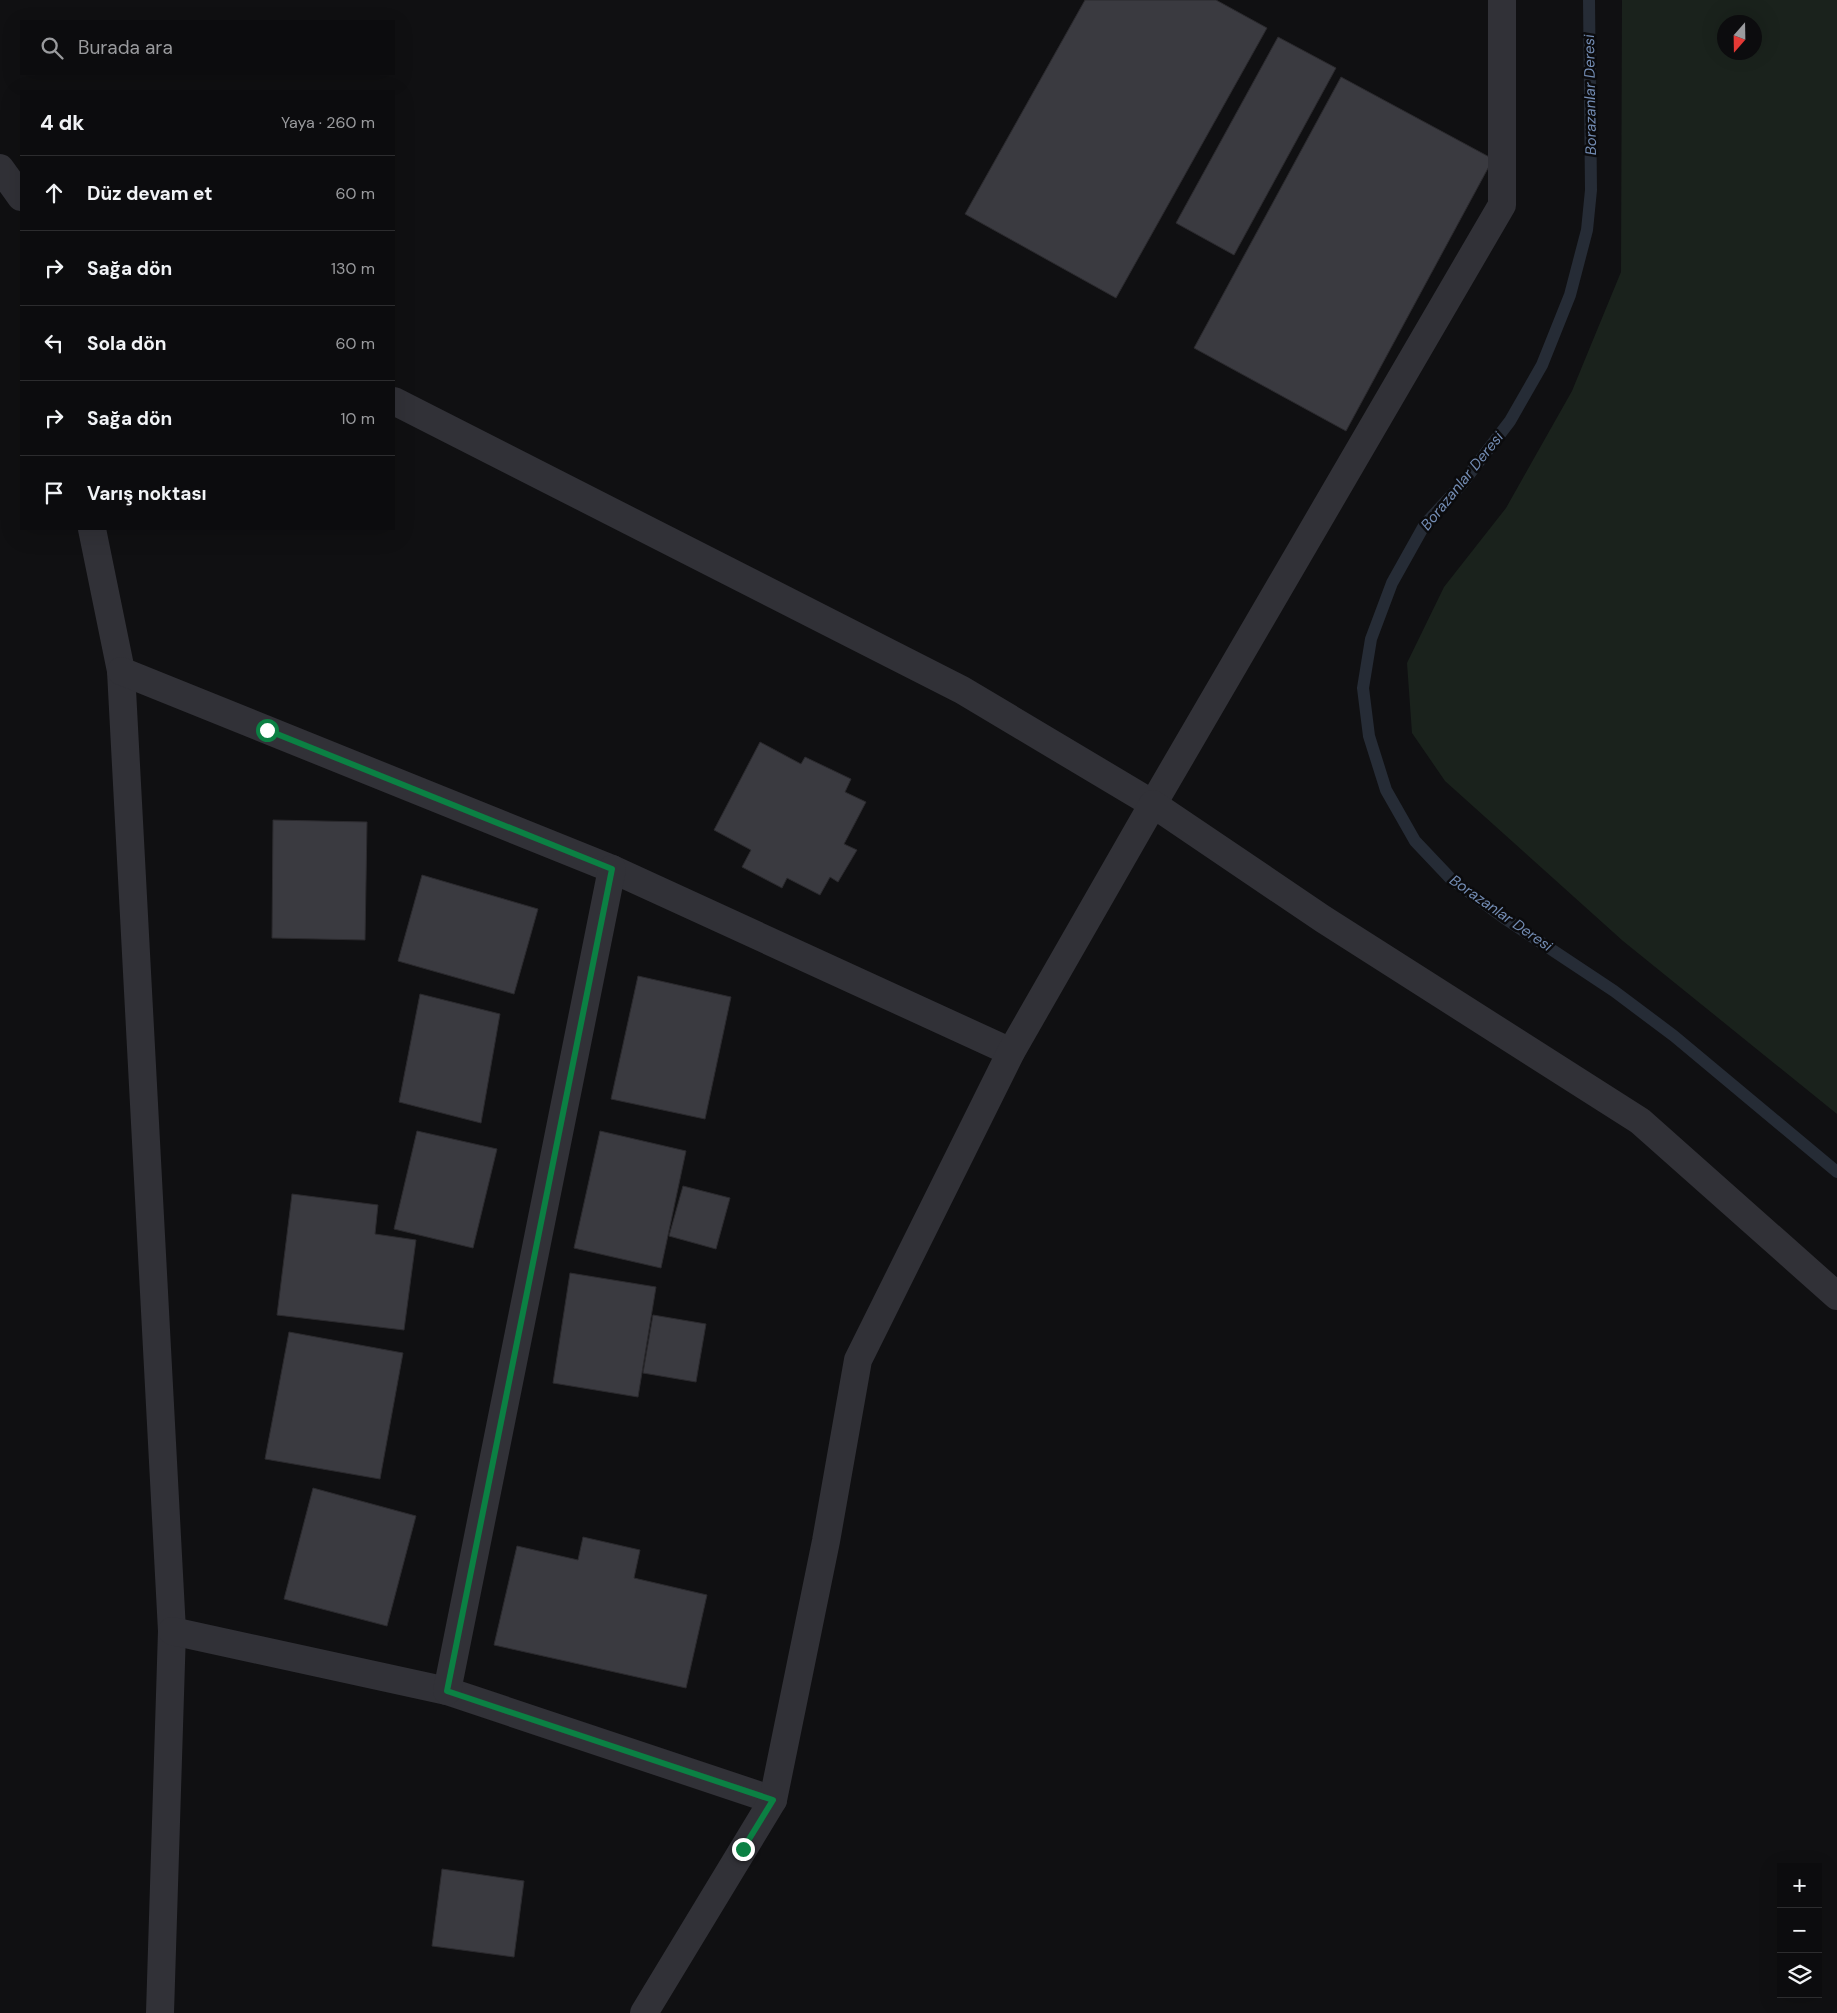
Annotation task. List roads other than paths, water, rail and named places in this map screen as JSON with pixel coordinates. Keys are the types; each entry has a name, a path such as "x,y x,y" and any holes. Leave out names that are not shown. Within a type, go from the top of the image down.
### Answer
{"street":[{"path":"644,2013 773,1800 824,1550 858,1360 1011,1052 1153,804 1502,205 1502,0"},
{"path":"0,168 20,196"},
{"path":"395,402 962,690 1153,804 1322,919 1640,1121 1837,1296"},
{"path":"92,530 121,671 172,1631 160,2013"},
{"path":"121,671 612,869 1011,1052"},
{"path":"447,1691 612,869"},
{"path":"172,1631 447,1691 773,1800"}],"waterway":[{"name":"Borazanlar Deresi","path":"1589,0 1591,190 1587,230 1570,295 1542,365 1510,421 1461,485 1425,524 1392,583 1371,639 1363,688 1369,736 1386,790 1415,841 1451,879 1504,918 1614,991 1674,1036 1837,1172"}]}
